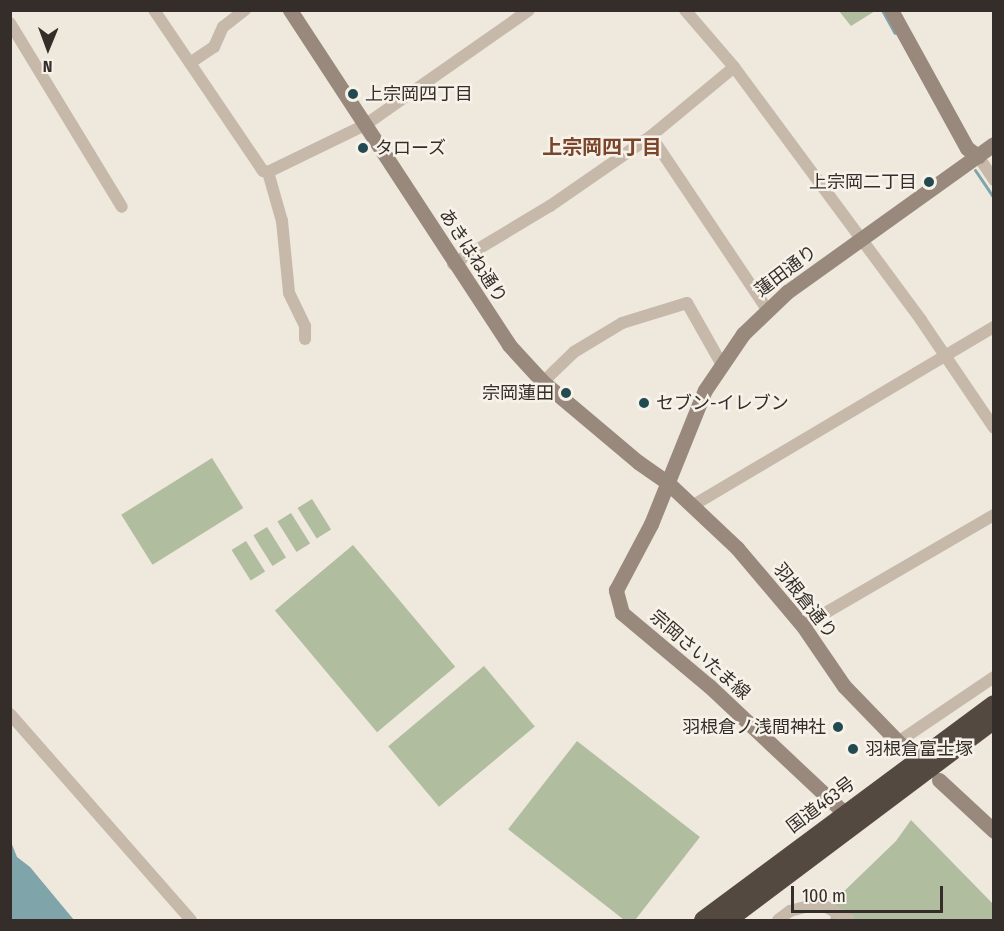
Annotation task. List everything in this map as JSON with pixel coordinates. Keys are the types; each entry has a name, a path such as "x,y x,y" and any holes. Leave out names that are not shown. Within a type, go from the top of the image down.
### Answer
{"highway":[{"name":"国道463号","path":"728,921 993,704"},
{"name":"国道463号","path":"703,921 993,720"}],"street":[{"path":"154,10 263,171 268,172 364,125 529,10"},
{"path":"190,63 214,47 223,27 245,10"},
{"name":"あきはね通り","path":"290,10 453,264 509,345 543,382 638,462 668,483"},
{"path":"685,10 734,67 944,356 993,428"},
{"path":"891,10 968,148 978,156 993,180"},
{"path":"10,23 122,207"},
{"path":"453,264 554,203 651,136 734,67"},
{"path":"651,136 767,309"},
{"name":"蓮田通り","path":"668,483 692,417 721,363 767,309 993,144"},
{"path":"268,172 282,221 289,293 305,326 305,339"},
{"path":"543,382 574,352 622,323 687,303 721,363"},
{"path":"692,506 993,327"},
{"name":"羽根倉通り","path":"668,483 737,548 803,626 844,686 902,746"},
{"name":"宗岡さいたま線","path":"668,483 616,590 622,614 709,686 851,818"},
{"path":"803,626 993,515"},
{"path":"902,746 993,677"},
{"path":"10,714 191,921"},
{"path":"939,780 993,831"},
{"path":"778,921 799,907 819,903 850,921"}],"green space":[{"path":"839,11 875,11 851,26"},
{"path":"212,458 243,508 153,565 121,515"},
{"path":"312,499 331,530 317,539 298,508"},
{"path":"291,513 310,544 297,552 277,521"},
{"path":"267,527 286,558 273,566 253,535"},
{"path":"246,541 265,572 251,581 232,550"},
{"path":"353,545 455,667 377,732 275,611"},
{"path":"484,666 535,727 439,807 388,746"},
{"path":"577,741 700,837 635,920 624,920 508,829"},
{"path":"911,820 993,904 993,920 830,920 836,899 896,841"}],"water":[{"path":"11,842 17,857 30,867 74,920 11,920"}],"waterway":[{"path":"882,10 895,33"},
{"path":"975,170 994,198"}],"place":[{"name":"上宗岡四丁目","path":"353,94"},
{"name":"タローズ","path":"363,148"},
{"name":"上宗岡二丁目","path":"929,182"},
{"name":"宗岡蓮田","path":"566,393"},
{"name":"セブン-イレブン","path":"644,403"},
{"name":"羽根倉ノ浅間神社","path":"838,727"},
{"name":"羽根倉富士塚","path":"853,749"}],"district":[{"name":"上宗岡四丁目","path":"602,147"}]}
